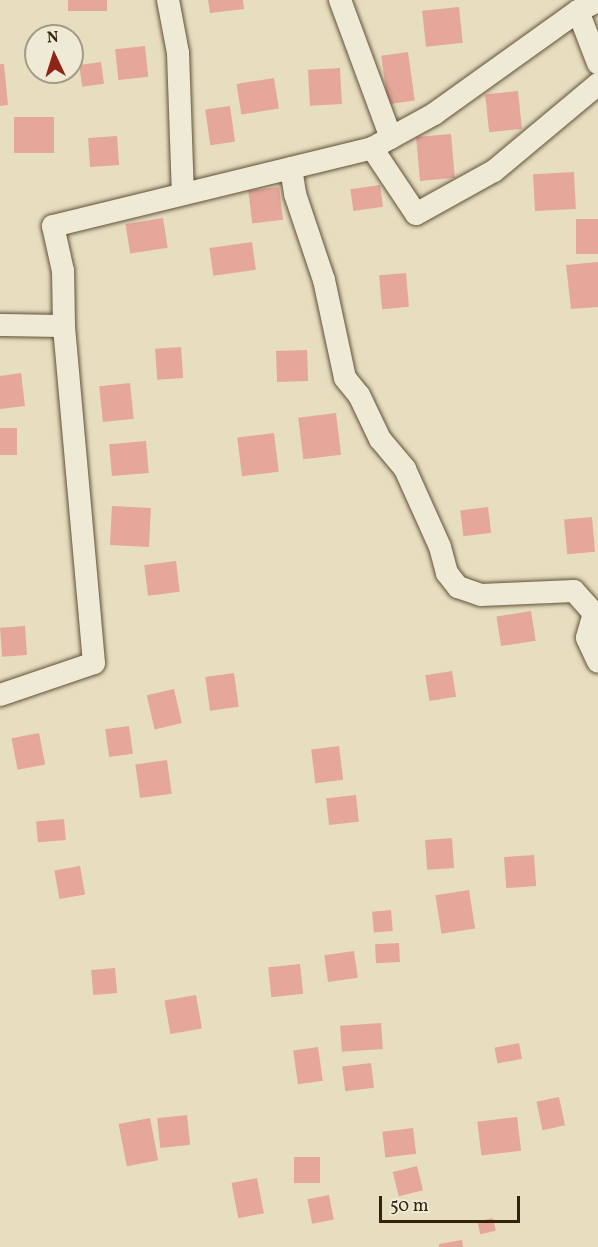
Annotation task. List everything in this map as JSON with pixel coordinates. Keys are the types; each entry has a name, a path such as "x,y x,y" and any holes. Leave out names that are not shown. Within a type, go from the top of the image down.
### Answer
{"street":[{"path":"168,0 178,53 183,194"},
{"path":"340,0 382,143 416,214 494,171 598,84"},
{"path":"0,695 94,663 64,326 63,271 54,226 291,168 382,143 434,114 588,6 598,63"},
{"path":"291,168 295,194 324,280 345,378 359,395 380,439 405,469 440,547 447,573 458,587 481,595 574,591 594,613 587,639 598,662"},
{"path":"0,325 64,326"}],"building":[{"path":"68,0 107,0 107,11 68,11"},
{"path":"208,0 243,0 244,9 210,13"},
{"path":"459,7 463,43 426,47 422,11"},
{"path":"145,46 148,77 118,80 115,49"},
{"path":"408,52 415,101 388,104 381,56"},
{"path":"101,62 104,84 82,87 84,64"},
{"path":"0,64 4,64 8,105 0,106"},
{"path":"340,68 342,104 310,106 308,70"},
{"path":"274,78 279,109 241,115 236,84"},
{"path":"518,91 522,129 489,132 485,94"},
{"path":"230,106 235,142 210,145 205,109"},
{"path":"14,117 54,117 54,153 14,153"},
{"path":"451,134 455,178 420,181 416,137"},
{"path":"117,136 119,165 90,167 88,138"},
{"path":"574,172 576,209 535,211 533,174"},
{"path":"380,185 383,207 353,211 350,189"},
{"path":"279,187 283,220 252,224 248,191"},
{"path":"163,218 168,248 130,254 125,224"},
{"path":"576,219 598,219 598,254 576,254"},
{"path":"252,242 256,270 213,276 209,248"},
{"path":"598,262 598,307 571,309 566,265"},
{"path":"406,273 409,307 382,309 379,275"},
{"path":"181,347 183,378 157,380 155,349"},
{"path":"307,350 308,381 277,382 276,351"},
{"path":"21,373 25,406 0,409 0,376"},
{"path":"130,383 134,419 103,422 99,386"},
{"path":"336,413 341,455 303,459 298,418"},
{"path":"0,428 17,428 17,455 0,455"},
{"path":"274,433 279,472 242,476 237,438"},
{"path":"146,441 149,473 112,476 109,444"},
{"path":"112,506 151,508 149,547 110,545"},
{"path":"488,507 491,533 463,536 460,510"},
{"path":"592,517 595,552 567,554 564,519"},
{"path":"176,561 180,592 148,596 144,565"},
{"path":"531,611 536,641 501,646 496,616"},
{"path":"25,626 27,655 2,657 0,628"},
{"path":"452,671 456,697 429,701 425,675"},
{"path":"234,673 239,707 210,711 205,677"},
{"path":"174,689 182,723 155,729 147,695"},
{"path":"129,726 133,754 109,757 105,729"},
{"path":"39,733 45,764 18,770 12,738"},
{"path":"339,746 343,780 315,783 311,749"},
{"path":"167,760 172,794 140,798 135,764"},
{"path":"356,795 359,822 329,825 326,798"},
{"path":"64,819 66,840 38,842 36,821"},
{"path":"452,838 454,868 427,870 425,840"},
{"path":"534,855 536,886 506,888 504,857"},
{"path":"80,866 85,895 59,899 54,871"},
{"path":"469,890 475,929 442,934 435,895"},
{"path":"391,910 393,931 374,933 372,912"},
{"path":"399,943 400,962 376,963 375,944"},
{"path":"354,951 358,978 328,982 324,955"},
{"path":"300,964 303,994 271,997 268,967"},
{"path":"115,968 117,993 93,995 91,970"},
{"path":"196,995 202,1028 170,1034 164,1001"},
{"path":"381,1023 383,1049 342,1052 340,1026"},
{"path":"519,1043 522,1059 498,1063 494,1048"},
{"path":"318,1047 323,1081 298,1084 293,1050"},
{"path":"371,1063 374,1088 345,1091 342,1067"},
{"path":"559,1097 565,1125 543,1130 537,1102"},
{"path":"187,1115 190,1145 160,1148 157,1118"},
{"path":"517,1117 521,1151 481,1156 477,1122"},
{"path":"150,1118 158,1160 127,1166 119,1124"},
{"path":"413,1128 416,1154 385,1158 382,1132"},
{"path":"294,1157 320,1157 320,1183 294,1183"},
{"path":"417,1166 423,1190 399,1196 393,1172"},
{"path":"257,1178 264,1213 238,1218 231,1183"},
{"path":"329,1195 334,1220 312,1224 307,1199"},
{"path":"493,1218 496,1231 480,1234 477,1222"},
{"path":"462,1240 463,1247 439,1247 439,1244"}]}
